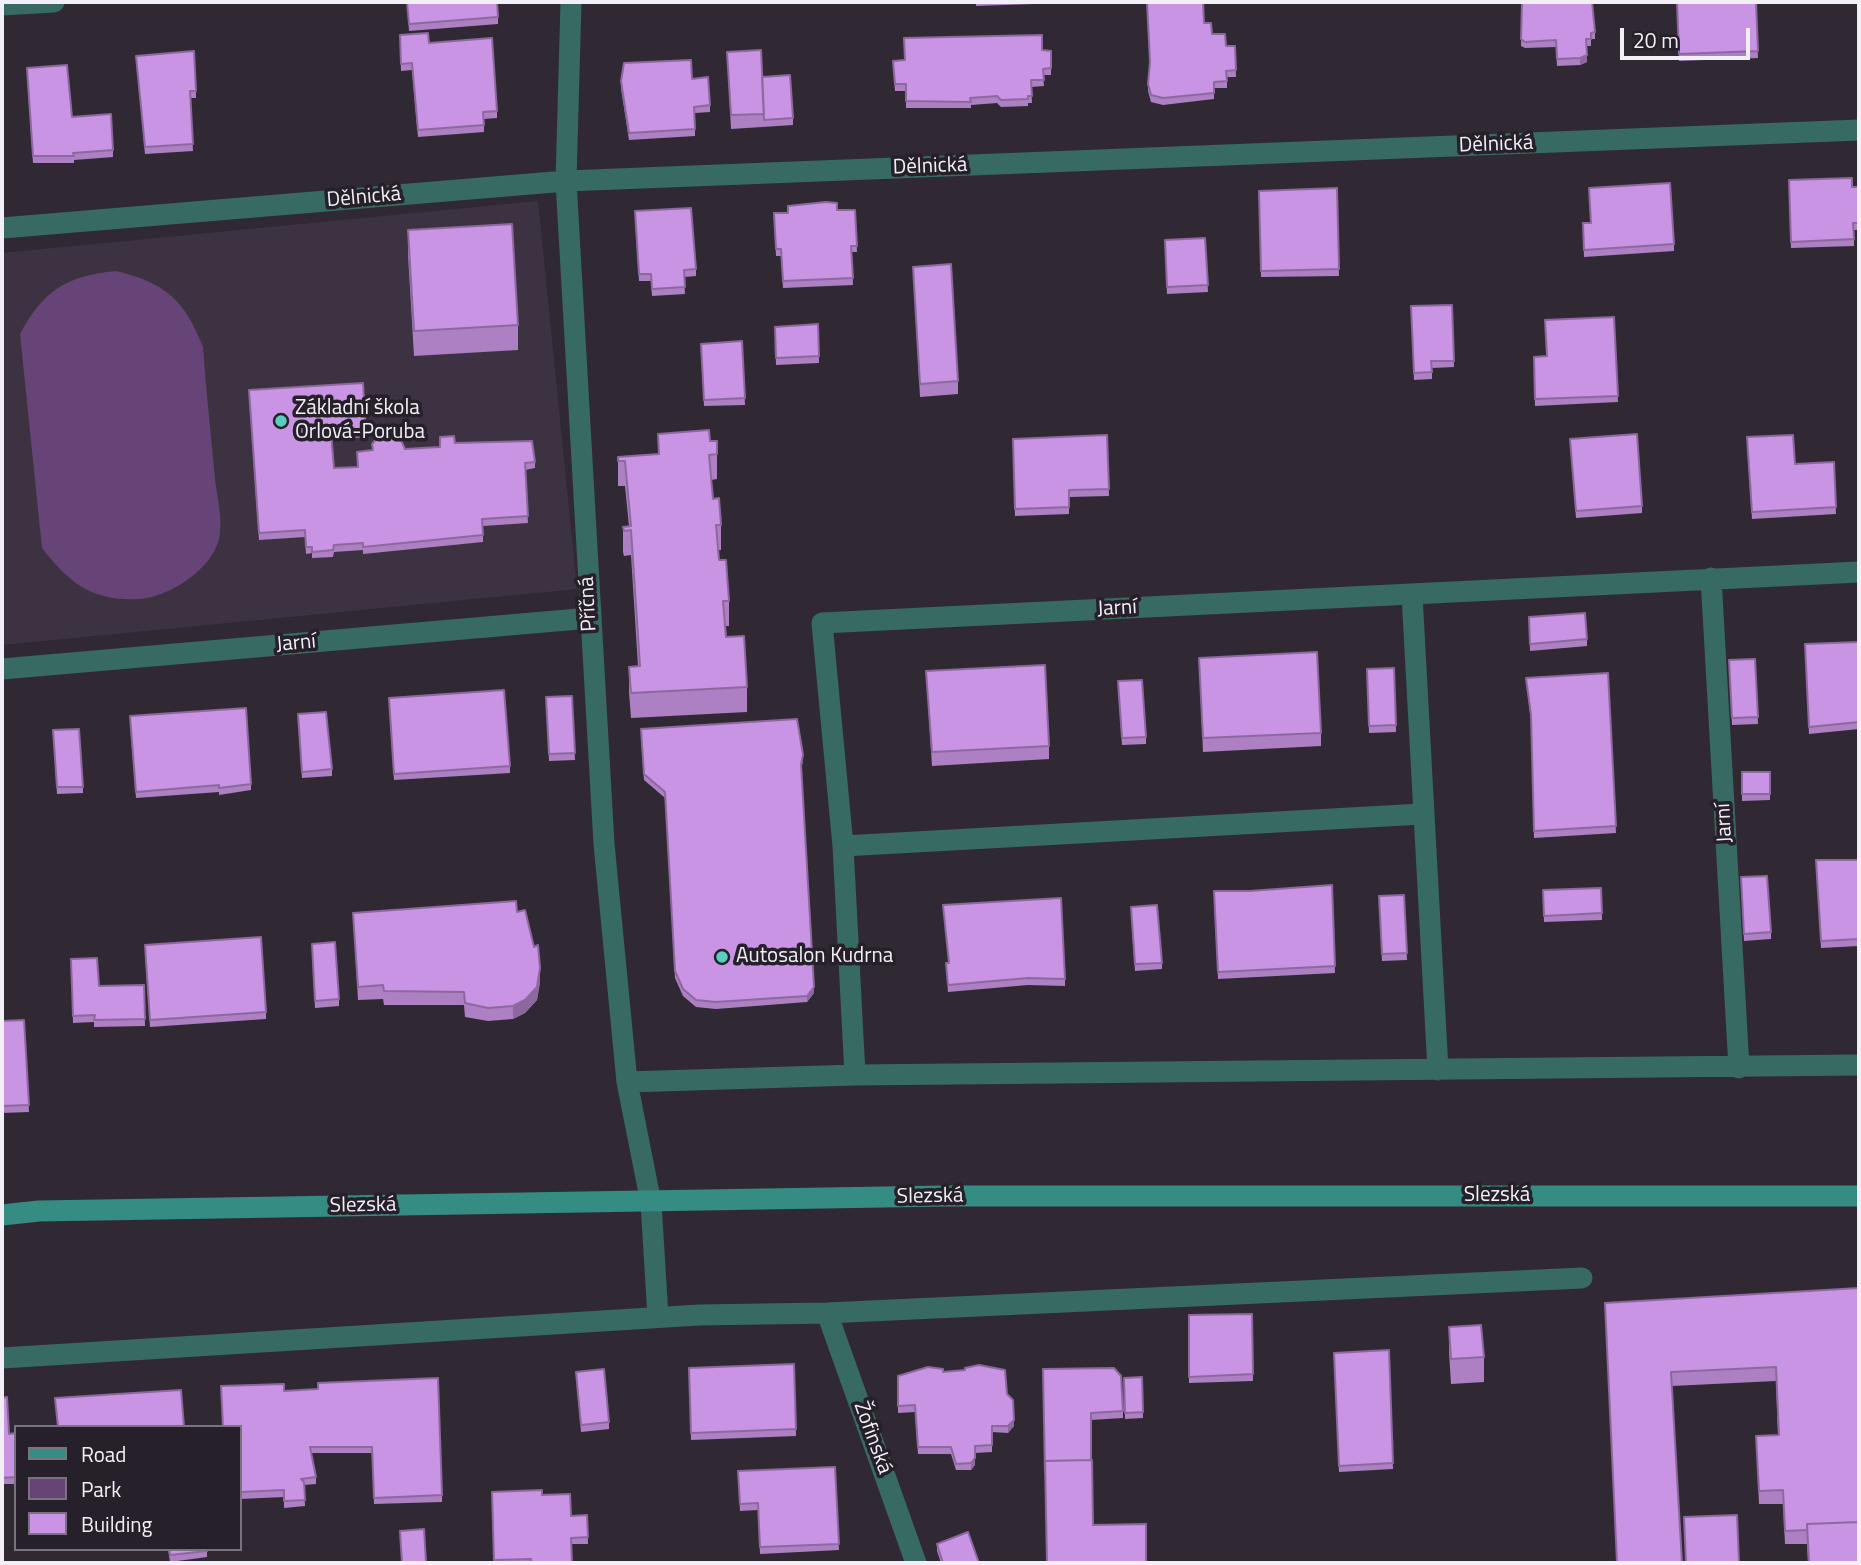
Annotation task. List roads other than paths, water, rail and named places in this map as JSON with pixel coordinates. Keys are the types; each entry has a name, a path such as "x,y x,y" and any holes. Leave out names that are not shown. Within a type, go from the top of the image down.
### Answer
{"street":[{"path":"2,5 54,2"},
{"name":"Příčná","path":"571,2 566,181 604,844 627,1082 651,1203 658,1317"},
{"name":"Dělnická","path":"2,228 566,181 1859,131"},
{"name":"Jarní","path":"842,846 822,623 1859,572"},
{"name":"Jarní","path":"1711,578 1740,1068"},
{"path":"1412,595 1438,1070"},
{"name":"Jarní","path":"2,669 590,618"},
{"path":"855,1075 842,846 1422,814"},
{"path":"627,1082 855,1075 1859,1065"},
{"name":"Slezská","path":"2,1215 39,1210 651,1203 945,1196 1859,1196"},
{"path":"2,1358 658,1317 827,1313 1582,1278"},
{"name":"Žofinská","path":"827,1313 916,1563"}],"place":[{"name":"Základní škola Orlová-Poruba","path":"281,421"},
{"name":"Autosalon Kudrna","path":"722,957"}]}
